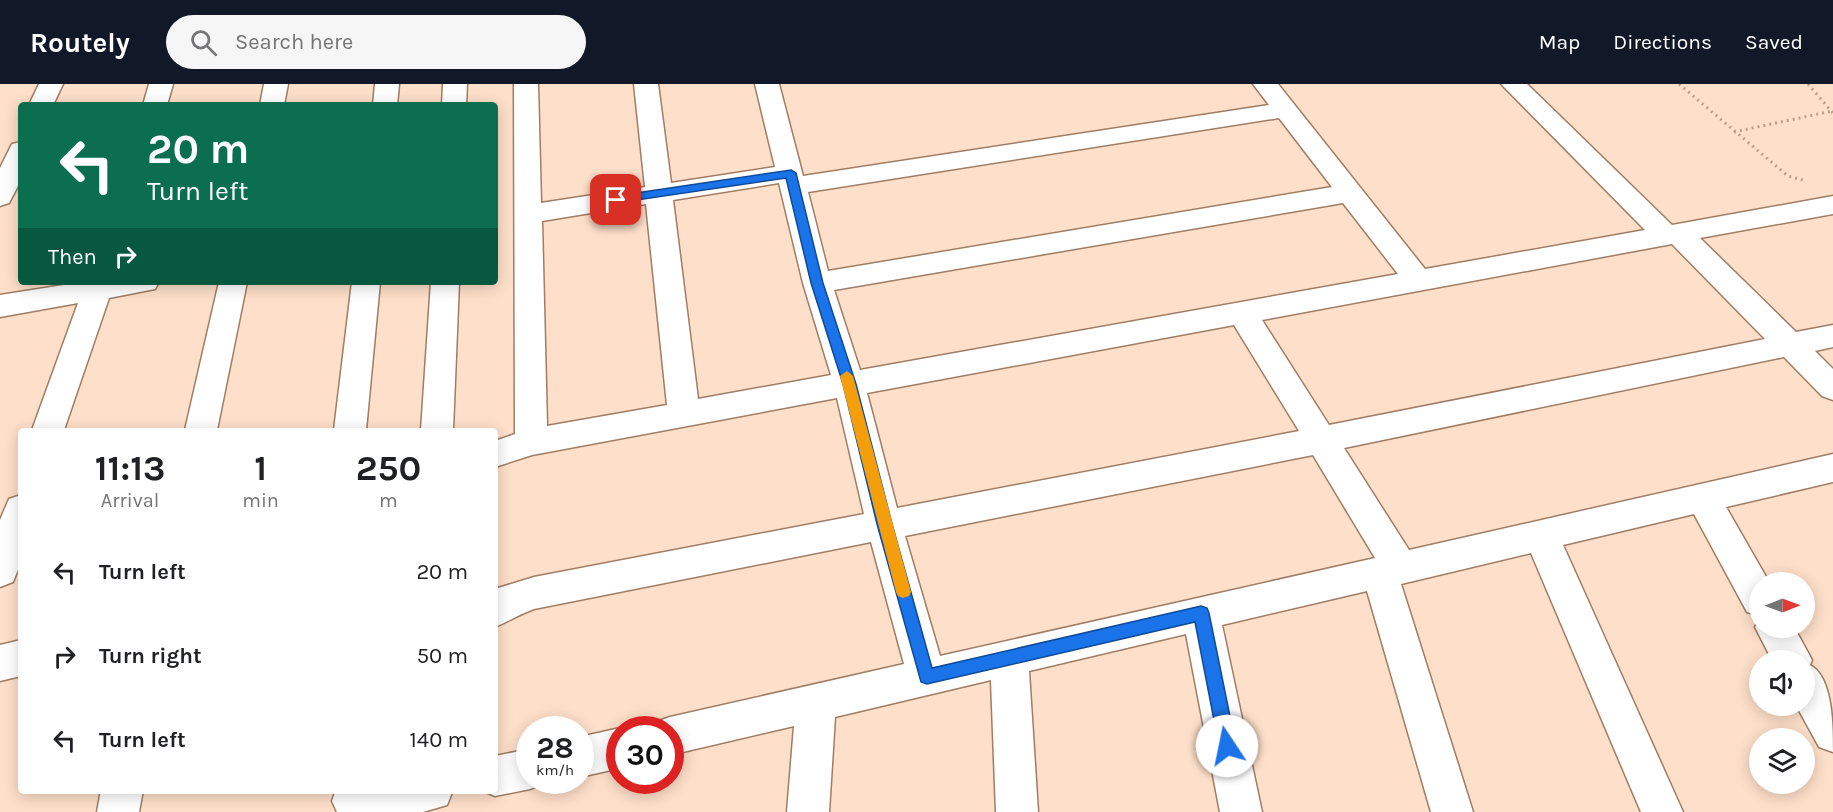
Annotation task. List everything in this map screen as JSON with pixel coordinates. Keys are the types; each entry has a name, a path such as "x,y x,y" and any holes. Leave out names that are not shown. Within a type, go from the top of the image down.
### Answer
{"street":[{"path":"42,102 51,84"},
{"path":"156,102 161,84"},
{"path":"273,102 276,84"},
{"path":"385,102 387,84"},
{"path":"454,102 455,84"},
{"path":"526,84 531,442"},
{"path":"646,84 684,415"},
{"path":"767,84 817,283 849,384 884,524 927,677"},
{"path":"1265,84 1419,280"},
{"path":"1513,84 1833,388"},
{"path":"528,214 660,193 792,180 1285,110"},
{"path":"0,197 18,157"},
{"path":"817,283 1349,193"},
{"path":"498,453 531,442 1833,205"},
{"path":"201,428 232,285"},
{"path":"350,428 366,285"},
{"path":"437,428 445,285"},
{"path":"0,306 99,286"},
{"path":"49,428 99,286"},
{"path":"1242,313 1322,440 1390,570 1452,812"},
{"path":"498,608 506,602 534,593 1322,440 1833,336"},
{"path":"684,733 1833,468"},
{"path":"1703,498 1749,580"},
{"path":"3,553 18,516"},
{"path":"1540,535 1662,812"},
{"path":"1201,613 1240,812"},
{"path":"1009,658 1017,812"},
{"path":"0,663 18,659"},
{"path":"1815,701 1833,733"},
{"path":"808,812 816,702"},
{"path":"498,776 516,772"},
{"path":"118,812 121,794"},
{"path":"353,801 403,794"}],"path":[{"path":"1679,84 1788,176 1801,181 1814,181"},
{"path":"1734,132 1832,112 1808,84"}],"slow traffic":[{"path":"847,376 903,592"}],"route":[{"path":"616,200 791,173 817,283 849,384 884,524 927,677 1201,613 1227,746"}]}
